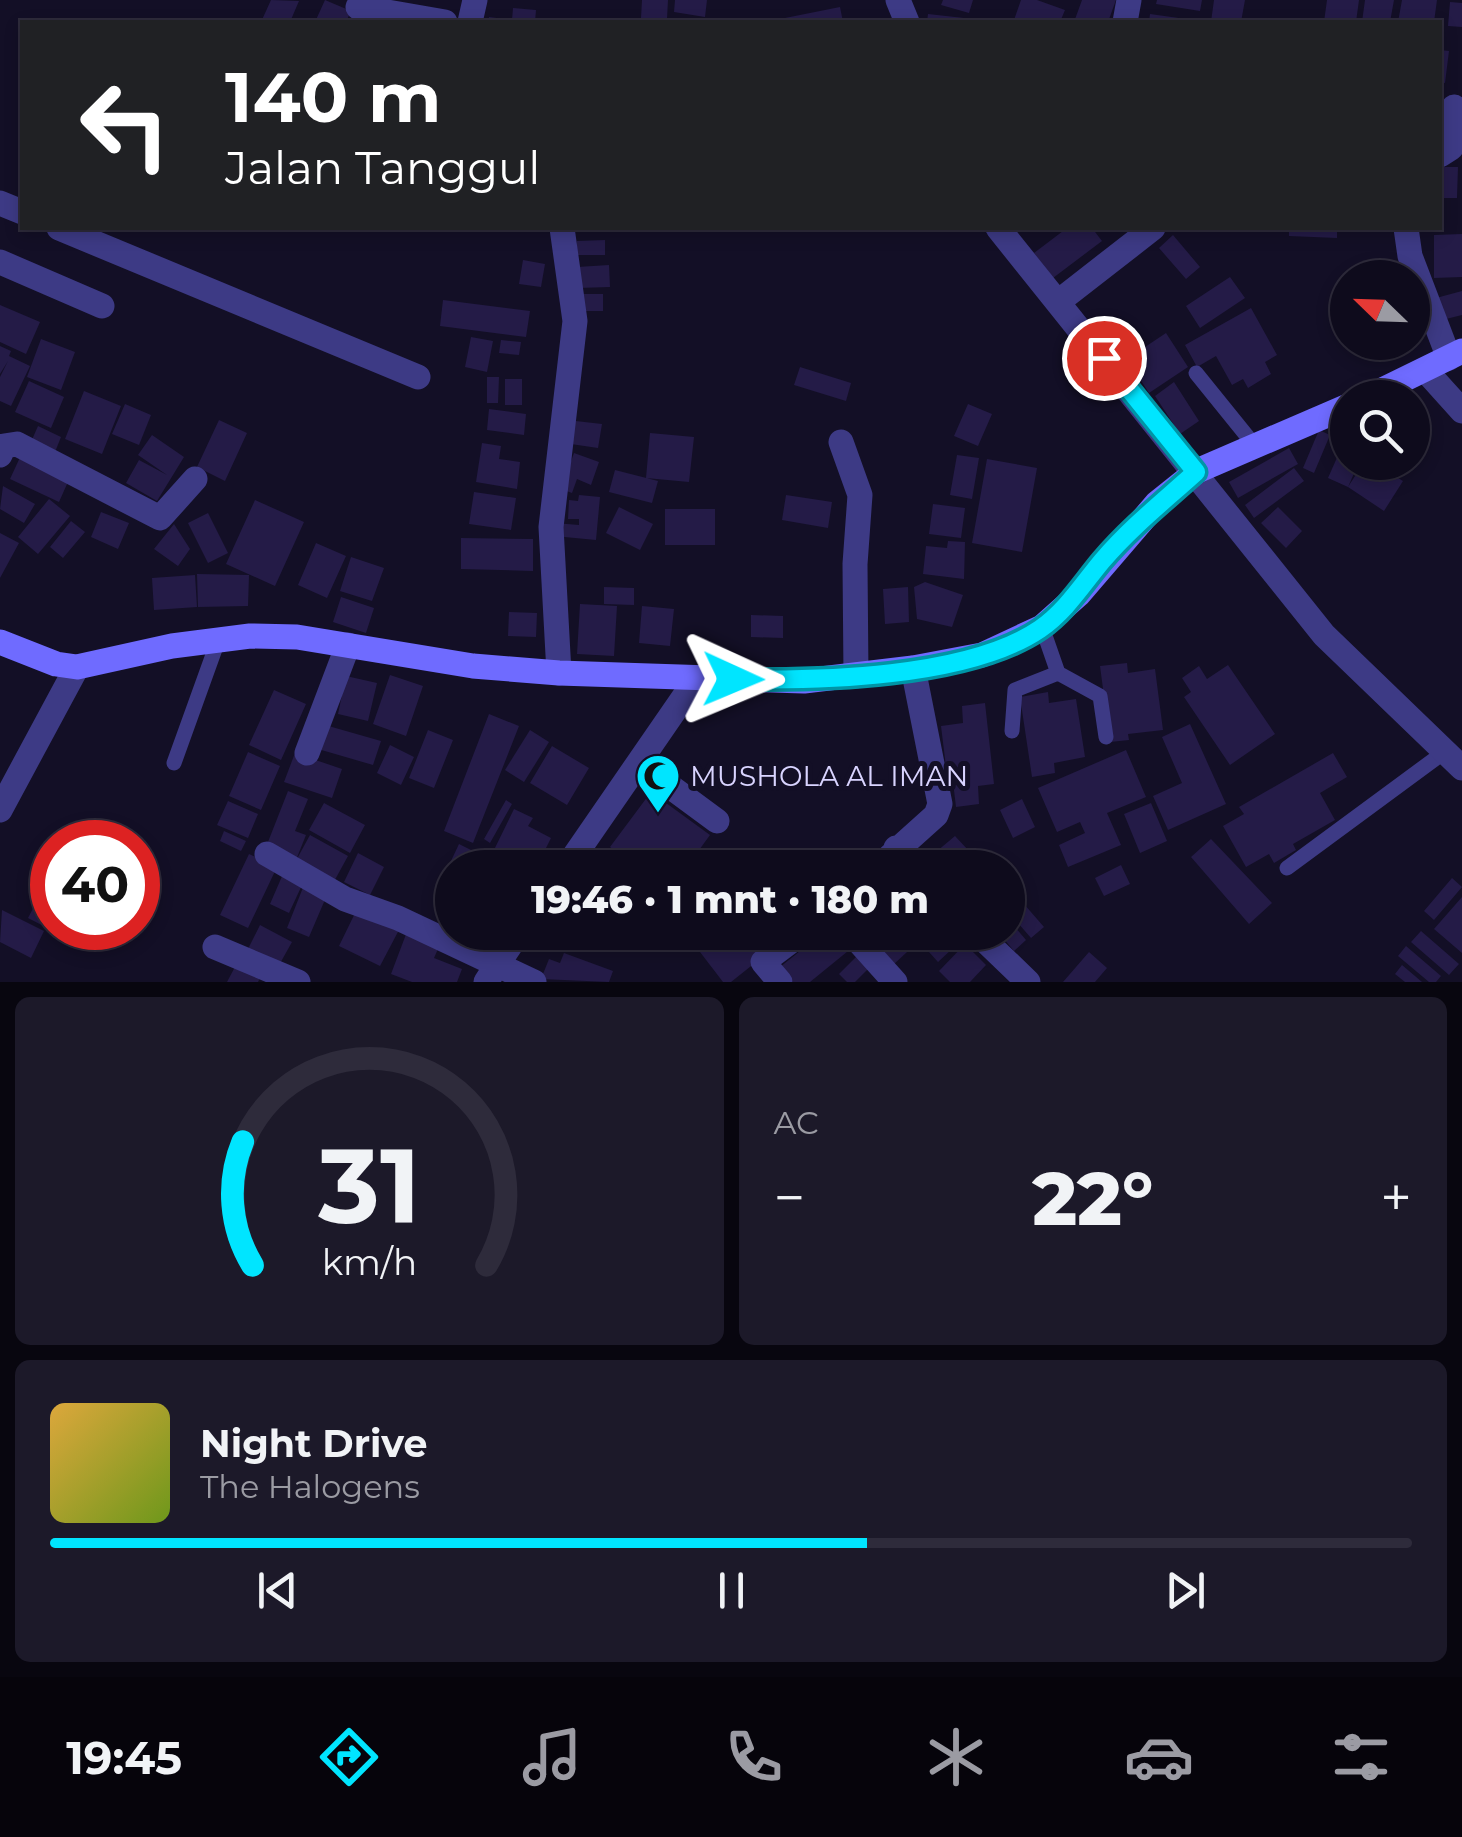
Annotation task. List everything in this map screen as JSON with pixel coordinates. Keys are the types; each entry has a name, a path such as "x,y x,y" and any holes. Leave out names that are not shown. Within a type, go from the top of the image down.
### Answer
{"street":[{"path":"358,7 433,20"},
{"path":"1442,153 1450,148 1454,107"},
{"path":"64,230 418,377"},
{"path":"560,672 550,526 575,321 562,230"},
{"path":"1000,230 1191,477 1324,635 1453,760"},
{"path":"1058,302 1149,230"},
{"path":"1406,230 1410,256 1456,355 1406,380"},
{"path":"0,262 102,306"},
{"path":"1426,371 1462,411"},
{"path":"0,642 56,664 76,666 219,638 297,637 473,666 560,672 804,681 913,668 982,655 1042,627 1078,594 1157,503 1191,477 1330,414"},
{"path":"841,442 860,494 855,564 856,676"},
{"path":"0,455 4,446 17,444 160,518 195,479"},
{"path":"308,752 348,645"},
{"path":"0,810 76,666"},
{"path":"896,848 936,815 940,804 913,668"},
{"path":"579,850 697,678"},
{"path":"640,764 716,821"},
{"path":"268,854 345,899 398,918 492,973 534,982"},
{"path":"215,947 298,982"},
{"path":"492,973 507,950"},
{"path":"779,950 763,962 780,982"},
{"path":"866,950 895,982"},
{"path":"995,950 1028,982"}],"lane":[{"path":"1196,373 1255,446"},
{"path":"1042,627 1058,673 1100,696 1106,737"},
{"path":"174,763 219,638"},
{"path":"1012,731 1015,690 1058,673"},
{"path":"1287,868 1453,760"}],"building":[{"path":"271,0 299,1 291,20 262,20"},
{"path":"325,0 351,11 347,20 316,20"},
{"path":"642,0 668,0 667,19 641,18"},
{"path":"675,0 707,0 705,17 674,12"},
{"path":"943,0 973,0 969,13 941,5"},
{"path":"1021,0 1037,0 1065,10 1061,20 1014,20"},
{"path":"1082,0 1116,0 1109,20 1075,20"},
{"path":"1157,0 1202,0 1200,11 1156,4"},
{"path":"1214,0 1245,0 1241,20 1211,20"},
{"path":"1327,0 1359,0 1356,20 1324,20"},
{"path":"1365,0 1394,0 1390,20 1362,20"},
{"path":"1402,0 1437,0 1434,20 1398,20"},
{"path":"1450,2 1462,3 1462,27 1448,26"},
{"path":"840,7 843,20 786,20"},
{"path":"513,8 536,10 535,20 512,20"},
{"path":"928,14 964,18 964,20 927,20"},
{"path":"1150,14 1193,20 1149,20"},
{"path":"1442,50 1449,51 1445,83 1442,82"},
{"path":"1442,167 1458,167 1457,198 1442,198"},
{"path":"1064,230 1094,230 1102,241 1053,278 1034,253"},
{"path":"1289,230 1337,230 1337,238 1289,236"},
{"path":"1462,234 1462,277 1434,278 1434,235"},
{"path":"1173,235 1200,267 1186,279 1159,248"},
{"path":"605,240 605,255 577,255 577,241"},
{"path":"523,260 545,264 541,287 519,284"},
{"path":"609,265 610,287 578,288 577,267"},
{"path":"1230,277 1245,298 1200,328 1186,306"},
{"path":"1462,291 1462,315 1442,320 1436,298"},
{"path":"582,294 603,294 603,311 582,311"},
{"path":"443,300 530,311 526,337 440,326"},
{"path":"0,305 40,322 26,354 0,342"},
{"path":"1251,308 1277,355 1265,362 1271,374 1248,388 1243,379 1232,385 1216,356 1197,367 1185,345"},
{"path":"1166,333 1188,367 1149,393 1127,359"},
{"path":"471,337 493,341 487,372 465,367"},
{"path":"41,339 75,352 61,390 27,377"},
{"path":"501,340 521,342 519,355 499,353"},
{"path":"0,346 11,351 9,356 30,366 11,406 0,401 0,377 8,361 0,374"},
{"path":"800,367 851,383 846,401 794,385"},
{"path":"487,377 499,377 498,403 487,403"},
{"path":"505,379 522,379 522,405 505,405"},
{"path":"29,381 64,397 51,428 15,412"},
{"path":"1174,382 1199,421 1180,434 1155,396"},
{"path":"84,391 121,406 102,454 65,439"},
{"path":"125,404 151,415 139,445 112,434"},
{"path":"968,404 992,414 978,446 954,436"},
{"path":"489,409 526,414 524,435 487,430"},
{"path":"219,420 247,433 225,481 197,467"},
{"path":"567,420 602,424 598,448 564,443"},
{"path":"38,426 61,437 55,452 31,442"},
{"path":"1319,430 1330,435 1314,473 1303,468"},
{"path":"650,433 694,437 689,482 646,478"},
{"path":"152,435 184,457 157,501 126,483 139,460 167,475 138,455"},
{"path":"482,443 501,446 499,459 520,462 517,489 476,482"},
{"path":"1289,448 1298,464 1238,498 1229,482"},
{"path":"22,453 71,475 59,502 10,479"},
{"path":"574,453 599,462 591,485 577,479 572,493 561,489"},
{"path":"957,455 979,458 972,499 950,495"},
{"path":"987,459 1037,468 1022,552 972,543"},
{"path":"1294,468 1304,481 1254,518 1245,505"},
{"path":"615,470 658,481 652,503 609,492"},
{"path":"1332,480 1351,480 1348,487"},
{"path":"1352,480 1403,481 1384,511 1348,487"},
{"path":"3,486 35,504 24,523 0,509"},
{"path":"474,492 516,498 511,530 469,524"},
{"path":"579,495 600,497 596,540 554,536 555,523 579,525 579,519 568,519 569,500 578,501"},
{"path":"786,495 832,502 828,528 782,520"},
{"path":"49,499 70,516 38,554 18,537"},
{"path":"255,500 304,522 275,586 226,564"},
{"path":"933,504 965,508 961,538 929,534"},
{"path":"619,507 653,524 640,550 606,533"},
{"path":"1278,507 1302,531 1286,548 1261,523"},
{"path":"665,509 715,509 715,545 665,545"},
{"path":"101,512 129,523 118,549 91,537"},
{"path":"208,513 228,553 208,563 188,523"},
{"path":"71,521 85,532 63,558 50,547"},
{"path":"174,524 190,549 178,566 154,549"},
{"path":"0,533 19,543 0,578"},
{"path":"461,538 533,539 533,571 461,569"},
{"path":"948,541 965,542 964,579 923,574 926,546 947,548"},
{"path":"316,543 346,556 327,598 298,585"},
{"path":"351,557 384,568 372,601 340,591"},
{"path":"197,574 249,575 248,606 198,607"},
{"path":"195,575 197,607 154,610 152,578"},
{"path":"925,582 963,595 952,627 917,619 914,587"},
{"path":"604,587 634,588 634,605 604,604"},
{"path":"908,587 909,622 885,624 883,589"},
{"path":"341,597 374,608 366,633 333,622"},
{"path":"580,604 617,606 614,656 577,654"},
{"path":"642,606 674,609 670,646 639,643"},
{"path":"509,612 537,613 536,637 508,636"},
{"path":"751,615 783,616 783,638 751,637"},
{"path":"1127,663 1128,673 1155,669 1163,730 1128,734 1129,740 1110,742 1100,666"},
{"path":"1228,665 1275,734 1230,765 1184,697 1191,692 1182,678 1199,666 1207,679"},
{"path":"390,675 423,686 406,736 373,724"},
{"path":"346,676 377,683 368,721 338,714"},
{"path":"274,690 306,704 281,760 249,745"},
{"path":"1048,692 1049,703 1076,699 1085,757 1054,763 1055,773 1032,777 1020,697"},
{"path":"985,703 994,784 978,786 979,804 956,807 953,782 948,783 941,726 963,723 962,706"},
{"path":"489,714 519,726 473,843 444,831"},
{"path":"1190,724 1226,804 1168,830 1153,796 1182,783 1162,737"},
{"path":"325,725 381,741 373,765 318,749"},
{"path":"428,730 453,740 434,788 409,778"},
{"path":"530,730 549,742 524,782 505,770"},
{"path":"390,745 414,757 401,785 377,773"},
{"path":"552,746 589,768 567,805 530,783"},
{"path":"1126,750 1146,797 1107,813 1121,845 1068,867 1059,845 1085,833 1080,822 1057,832 1038,788"},
{"path":"248,752 280,766 261,810 229,796"},
{"path":"295,753 342,769 332,798 284,782"},
{"path":"1333,753 1347,777 1320,793 1335,820 1293,844 1296,850 1274,863 1269,854 1246,867 1223,826 1244,814 1239,807"},
{"path":"288,791 308,799 295,831 306,835 296,860 266,847"},
{"name":"MUSHOLA AL IMAN","path":"651,792 710,835 699,850 610,847"},
{"path":"1022,799 1035,827 1013,838 1000,810"},
{"path":"506,800 512,804 490,843 484,839"},
{"path":"228,801 258,814 248,838 217,825"},
{"path":"324,803 365,825 350,853 309,830"},
{"path":"1151,803 1167,841 1140,853 1124,814"},
{"path":"514,809 533,818 528,826 551,838 545,850 494,850"},
{"path":"224,831 246,841 241,851 220,841"},
{"path":"310,835 348,856 331,887 293,866"},
{"path":"955,836 968,850 938,850"},
{"path":"1211,839 1272,903 1249,924 1191,857"},
{"path":"358,853 384,867 370,895 344,882"},
{"path":"249,854 277,867 248,928 220,915"},
{"path":"1121,865 1130,884 1104,896 1095,878"},
{"path":"283,874 303,883 289,913 270,904"},
{"path":"1452,878 1462,887 1434,920 1424,911"},
{"path":"304,885 327,895 309,937 287,928"},
{"path":"1462,897 1462,953 1434,929"},
{"path":"1025,905 1044,927 1031,938 1025,931"},
{"path":"358,907 400,928 380,966 339,946"},
{"path":"2,910 30,924 30,950 35,950 31,958 0,942"},
{"path":"260,925 292,942 278,967 247,951"},
{"path":"408,929 435,940 438,950 434,958 462,969 457,982 412,982 391,974"},
{"path":"1421,931 1459,964 1449,975 1411,942"},
{"path":"1406,946 1441,976 1436,982 1429,982 1398,956"},
{"path":"771,950 731,982 723,982 700,952"},
{"path":"801,950 849,950 810,982 793,982 780,967"},
{"path":"884,950 909,950 893,965 881,953"},
{"path":"927,950 951,950 938,962"},
{"path":"959,950 971,950 986,965 970,982 950,982 939,971"},
{"path":"1089,952 1107,968 1095,982 1063,982"},
{"path":"564,953 613,971 609,982 541,979 549,959 560,963"},
{"path":"859,954 871,966 855,982 847,982 839,974"},
{"path":"236,965 260,978 258,982 227,982"},
{"path":"1402,965 1422,982 1405,982 1395,974"}],"place":[{"name":"MUSHOLA AL IMAN","path":"658,814"}],"route":[{"path":"733,679 804,681 913,668 982,655 1018,642 1042,627 1078,594 1157,503 1196,472 1104,358"}]}
